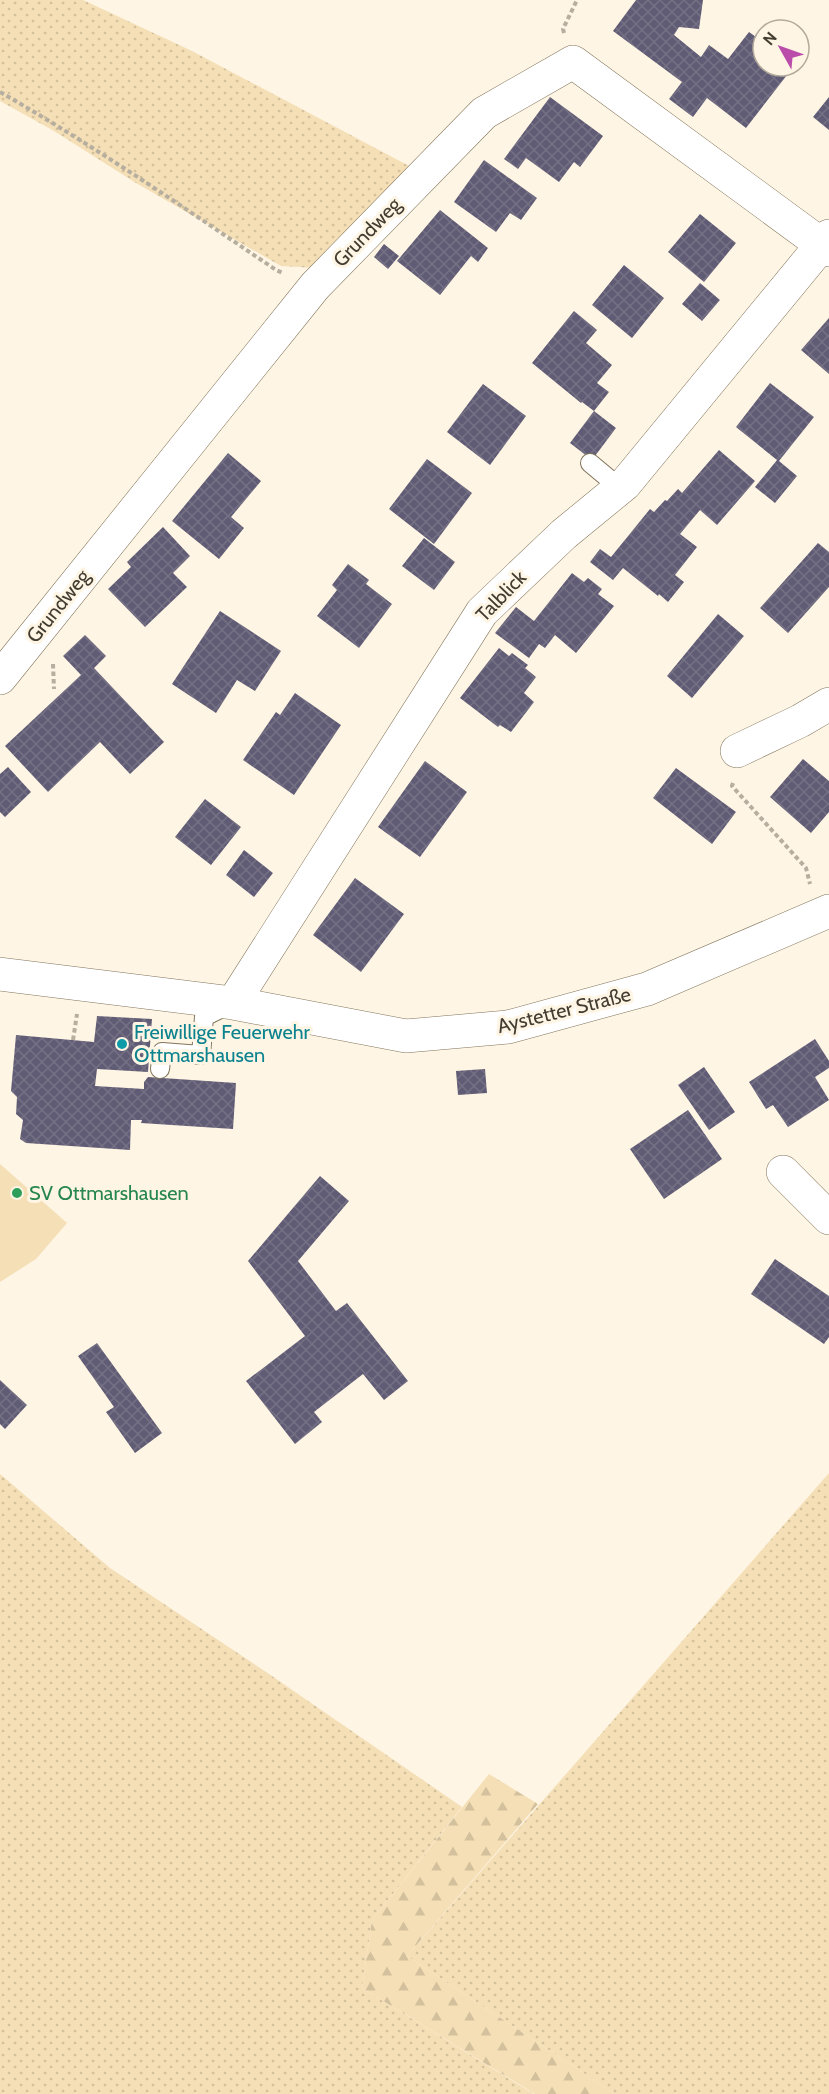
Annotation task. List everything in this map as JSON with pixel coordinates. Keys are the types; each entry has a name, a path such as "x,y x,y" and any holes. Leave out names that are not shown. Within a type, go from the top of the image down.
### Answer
{"street":[{"name":"Grundweg","path":"0,678 315,286 483,113 573,62 827,243"},
{"name":"Talblick","path":"233,1003 482,612 564,534 632,477 827,243"},
{"path":"737,751 800,721 829,704"},
{"name":"Aystetter Straße","path":"0,974 233,1003 406,1036 508,1027 647,989 829,911"},
{"path":"783,1172 829,1218"}],"lane":[{"path":"590,463 620,488"},
{"path":"160,1069 162,1052 201,1055 204,1017 233,1003"}],"path":[{"path":"0,93 60,126 276,270 315,286"},
{"path":"732,786 807,868"},
{"path":"73,1040 75,1025"}],"green space":[{"path":"0,0 83,0 192,51 411,167 317,268 281,266 136,183 54,131 0,101"},
{"name":"SV Ottmarshausen","path":"0,1164 67,1223 36,1259 0,1282"},
{"path":"829,1473 829,2094 615,2094 407,1956"},
{"path":"0,1474 110,1568 462,1807 372,1920 362,1988 534,2094 0,2094"},
{"path":"489,1774 538,1804 407,1956 615,2094 535,2094 362,1988 372,1920"}],"building":[{"path":"636,0 703,0 699,29 679,27 674,35 701,57 709,45 728,59 749,32 751,33 751,78 785,78 746,128 707,98 693,117 669,99 682,82 613,31"},
{"path":"550,97 603,136 580,167 574,162 559,182 526,158 518,169 504,159"},
{"path":"829,97 829,130 813,117"},
{"path":"484,160 537,198 521,220 510,213 496,232 454,202"},
{"path":"440,210 488,248 478,262 471,256 440,295 397,261"},
{"path":"700,214 736,243 704,282 668,252"},
{"path":"384,244 399,256 388,269 374,257"},
{"path":"624,265 664,298 632,338 592,305"},
{"path":"700,283 720,300 702,321 682,304"},
{"path":"574,311 597,330 586,343 612,365 597,383 609,392 594,411 532,363"},
{"path":"829,318 829,374 801,350"},
{"path":"770,383 814,417 779,461 797,476 775,503 755,487 777,460 736,427"},
{"path":"483,384 526,416 490,465 447,432"},
{"path":"594,411 616,428 592,460 570,443"},
{"path":"719,450 755,481 717,525 700,510 680,534 697,547 675,575 684,582 668,602 623,568 613,580 590,562 600,549 611,557 650,509 654,512 678,489 682,493"},
{"path":"228,453 261,481 231,517 244,528 219,559 172,521"},
{"path":"427,459 472,493 434,544 389,509"},
{"path":"163,527 190,556 173,573 187,587 145,627 108,589 131,567 127,562"},
{"path":"424,538 455,562 434,590 402,566"},
{"path":"818,543 829,552 829,587 788,633 760,608"},
{"path":"348,564 369,580 366,584 392,604 359,648 317,616 337,590 332,585"},
{"path":"572,573 584,582 588,578 602,589 598,594 614,606 576,653 555,635 545,648 539,644 529,658 495,633 516,607 534,621"},
{"path":"220,611 281,651 255,691 237,680 216,713 172,684"},
{"path":"718,614 744,636 692,698 667,676"},
{"path":"85,635 106,656 94,668 164,742 130,774 100,742 48,792 5,746 81,675 63,656"},
{"path":"499,648 509,656 512,653 528,665 525,668 536,677 524,693 534,702 511,732 500,725 498,727 460,698"},
{"path":"295,693 341,725 294,795 243,760 276,712 280,715"},
{"path":"803,759 829,781 829,812 811,833 770,797"},
{"path":"425,761 467,792 420,857 378,827"},
{"path":"8,767 31,792 5,817 0,812 0,774"},
{"path":"676,768 736,812 712,844 653,798"},
{"path":"205,799 241,827 211,865 175,837"},
{"path":"244,850 273,873 254,897 226,875"},
{"path":"355,878 404,914 361,972 313,935"},
{"path":"97,1016 152,1019 148,1072 97,1069 95,1086 144,1089 144,1082 148,1077 236,1083 233,1129 141,1123 142,1120 131,1120 130,1150 26,1143 20,1139 23,1120 16,1114 17,1097 11,1091 16,1035 94,1042"},
{"path":"815,1039 829,1061 829,1068 815,1077 829,1100 788,1127 773,1105 766,1109 749,1082"},
{"path":"704,1067 735,1112 709,1130 678,1085"},
{"path":"485,1069 487,1093 458,1095 456,1071"},
{"path":"688,1110 722,1159 664,1199 630,1149"},
{"path":"320,1176 349,1201 298,1261 336,1311 347,1303 408,1381 384,1400 363,1374 314,1412 322,1422 295,1444 246,1381 305,1336 248,1261"},
{"path":"775,1259 829,1296 829,1337 824,1344 751,1294"},
{"path":"97,1343 162,1433 135,1453 106,1412 114,1407 78,1356"},
{"path":"0,1380 27,1405 5,1429 0,1424"}],"place":[{"name":"Freiwillige Feuerwehr Ottmarshausen","path":"122,1044"},
{"name":"SV Ottmarshausen","path":"17,1193"}]}
